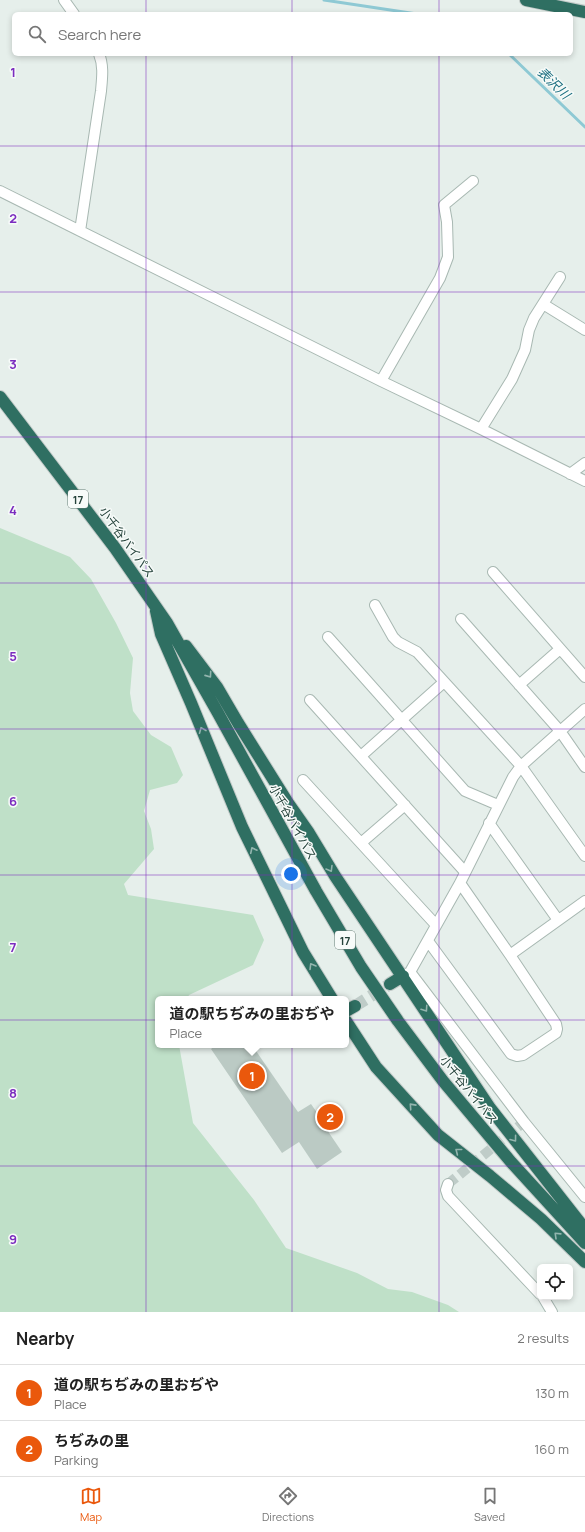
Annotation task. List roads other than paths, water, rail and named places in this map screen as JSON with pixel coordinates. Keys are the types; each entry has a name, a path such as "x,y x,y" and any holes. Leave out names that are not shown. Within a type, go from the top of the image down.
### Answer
{"highway":[{"path":"526,0 585,12"},
{"name":"小千谷バイパス","path":"0,396 115,548 167,623 316,891 365,973 398,1021 443,1081 511,1162 585,1243"},
{"path":"154,604 161,634 242,827 303,952 330,996"},
{"path":"167,623 217,686 238,723 335,876 407,974 490,1108 585,1229"},
{"path":"390,984 407,974"},
{"path":"349,1026 376,1067 438,1135 541,1219 585,1262"}],"street":[{"path":"64,0 73,12"},
{"path":"80,231 101,91 102,72 99,56"},
{"path":"381,382 440,278 448,257 447,222 444,205 474,181"},
{"path":"0,191 381,382 481,429 585,482"},
{"path":"481,429 517,369 525,350 529,330 534,318 560,277"},
{"path":"543,304 585,330"},
{"path":"570,474 585,463"},
{"path":"492,572 585,677"},
{"path":"375,605 392,637 398,642 417,652 521,766 585,856"},
{"path":"461,619 560,731 585,767"},
{"path":"328,637 465,791 498,805"},
{"path":"519,685 560,649"},
{"path":"360,756 444,682"},
{"path":"310,700 465,872"},
{"path":"585,709 521,766 513,777 460,883 428,941 407,974 585,1197"},
{"path":"303,780 436,925"},
{"path":"361,842 405,805"},
{"path":"489,823 558,920"},
{"path":"428,941 511,1054 517,1056 523,1055 556,1032 556,1024 460,883"},
{"path":"510,955 585,901"},
{"path":"448,1184 446,1190 448,1196 537,1291"},
{"path":"544,1300 552,1312"}],"waterway":[{"name":"表沢川","path":"324,0 404,12"},
{"name":"表沢川","path":"511,56 585,127"}],"tunnel":[{"path":"355,1006 390,984"},
{"path":"448,1184 524,1122"}],"place":[{"name":"道の駅ちぢみの里おぢや","path":"252,1076"},
{"name":"ちぢみの里","path":"330,1117"}]}
